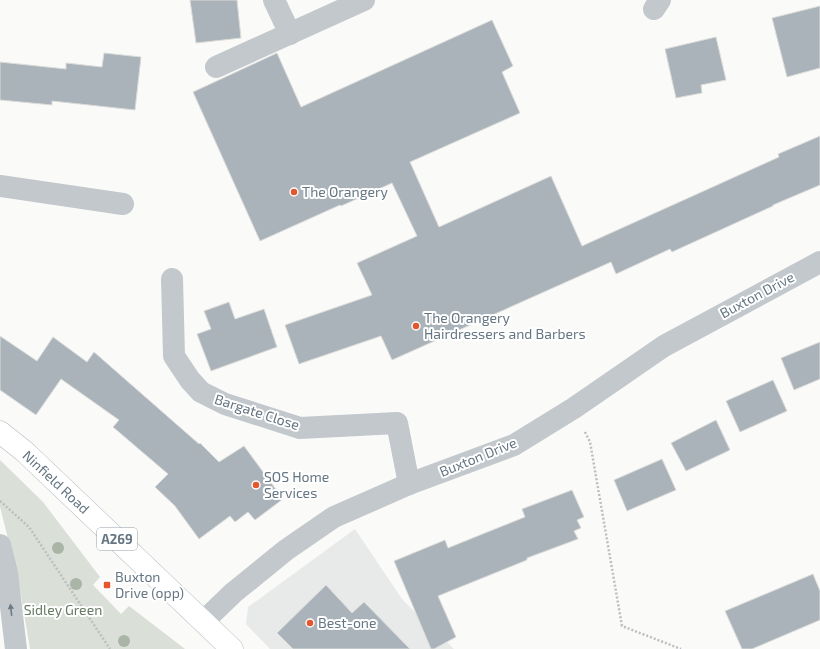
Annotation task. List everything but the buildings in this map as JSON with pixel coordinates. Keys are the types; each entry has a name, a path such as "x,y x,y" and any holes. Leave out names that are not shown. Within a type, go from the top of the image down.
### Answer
{"main road":[{"name":"Ninfield Road","path":"0,432 24,451 232,649"}],"street":[{"path":"274,0 290,34"},
{"path":"216,67 364,0"},
{"path":"0,186 124,204"},
{"name":"Buxton Drive","path":"204,621 233,593 286,550 334,517 409,484 514,445 574,408 664,346 820,262"},
{"name":"Bargate Close","path":"172,279 174,356 190,380 201,392 225,404 300,428 397,423 409,484"},
{"path":"0,545 7,573 16,649"}],"path":[{"path":"574,408 590,442 622,626 681,649"},
{"path":"0,501 29,527 110,649"}],"shaded area":[{"path":"355,529 402,599 433,630 444,644 447,642 454,649 270,649 246,624 248,607"}],"green space":[{"name":"Sidley Green","path":"0,460 43,502 100,577 93,585 121,614 129,606 185,649 30,649 18,578 0,507"}],"place":[{"name":"The Orangery","path":"294,192"},
{"name":"The Orangery Hairdressers and Barbers","path":"416,326"},
{"name":"SOS Home Services","path":"256,485"},
{"name":"Buxton Drive (opp)","path":"107,585"},
{"name":"Best-one","path":"310,623"}]}
